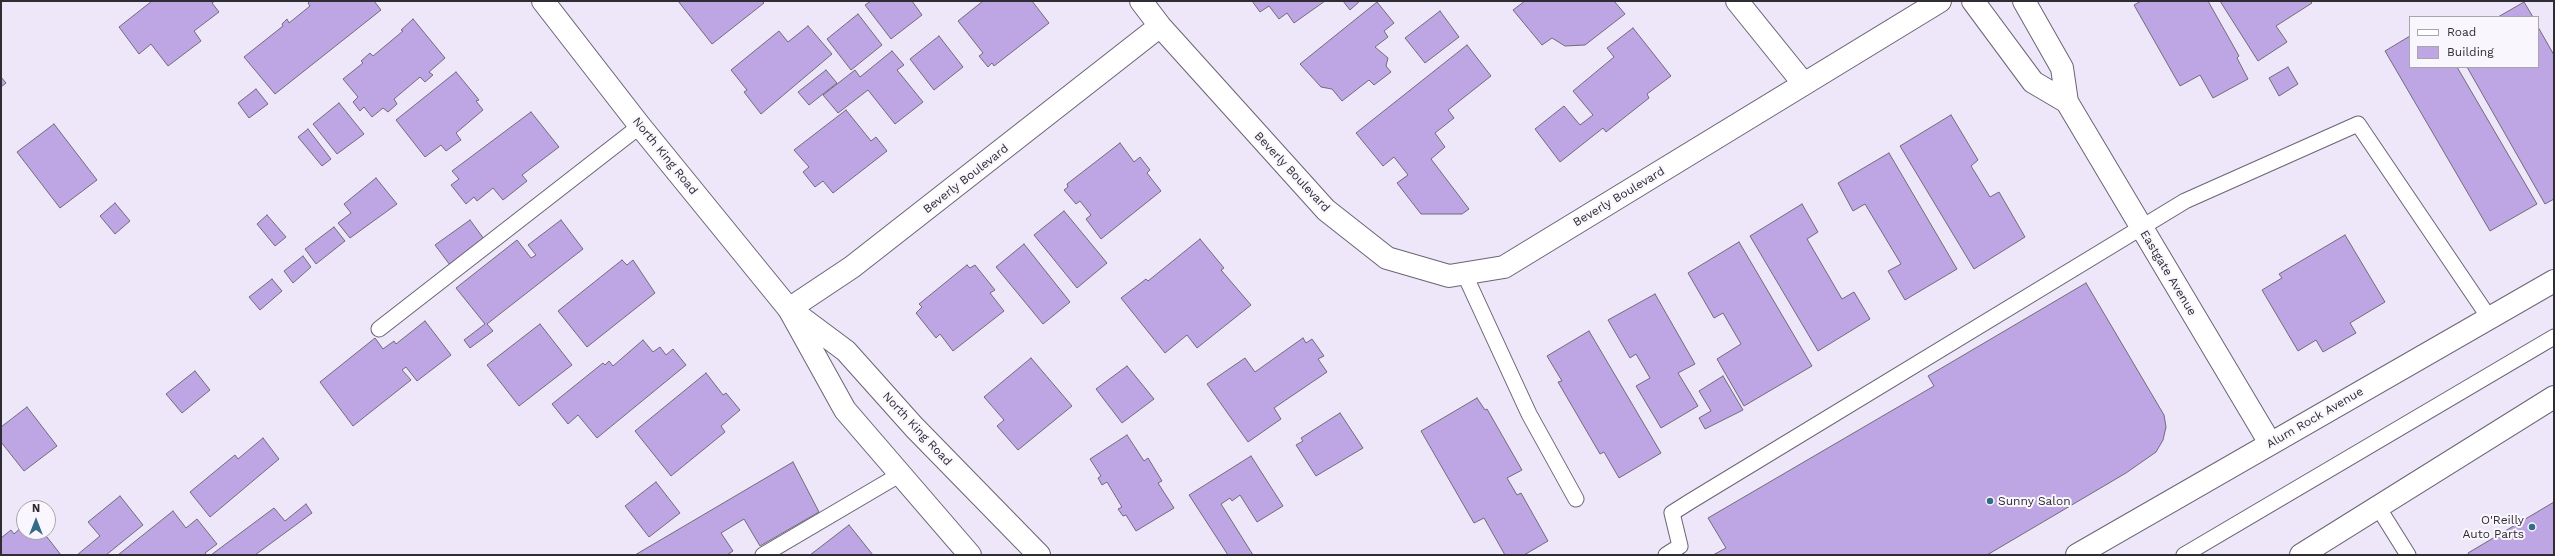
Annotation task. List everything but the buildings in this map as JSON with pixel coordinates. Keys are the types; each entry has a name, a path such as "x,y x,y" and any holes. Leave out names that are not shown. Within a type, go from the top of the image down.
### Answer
{"street":[{"name":"North King Road","path":"543,1 640,126 789,309 845,410 970,555"},
{"path":"1140,1 1160,26"},
{"path":"1738,1 1804,84"},
{"name":"Beverly Boulevard","path":"789,309 852,267 1112,66 1160,26 1326,210 1387,258 1448,276 1504,267 1940,1"},
{"name":"Eastgate Avenue","path":"1973,1 2033,82 2067,102"},
{"name":"Eastgate Avenue","path":"2024,1 2062,68 2067,102 2270,443"},
{"name":"Alum Rock Avenue","path":"2077,555 2554,281"},
{"name":"North King Road","path":"789,309 846,351 914,427 1039,555"},
{"path":"2301,555 2554,397"}],"lane":[{"path":"1666,555 1680,546 1672,513 1691,501 2140,226 2185,200 2358,124 2490,319"},
{"path":"379,329 640,126"},
{"path":"1464,273 1529,414 1576,499"},
{"path":"2184,555 2554,337"},
{"path":"763,555 900,474"},
{"path":"2378,507 2408,555"}],"place":[{"name":"Sunny Salon","path":"1990,501"},
{"name":"O'Reilly Auto Parts","path":"2532,527"}]}
